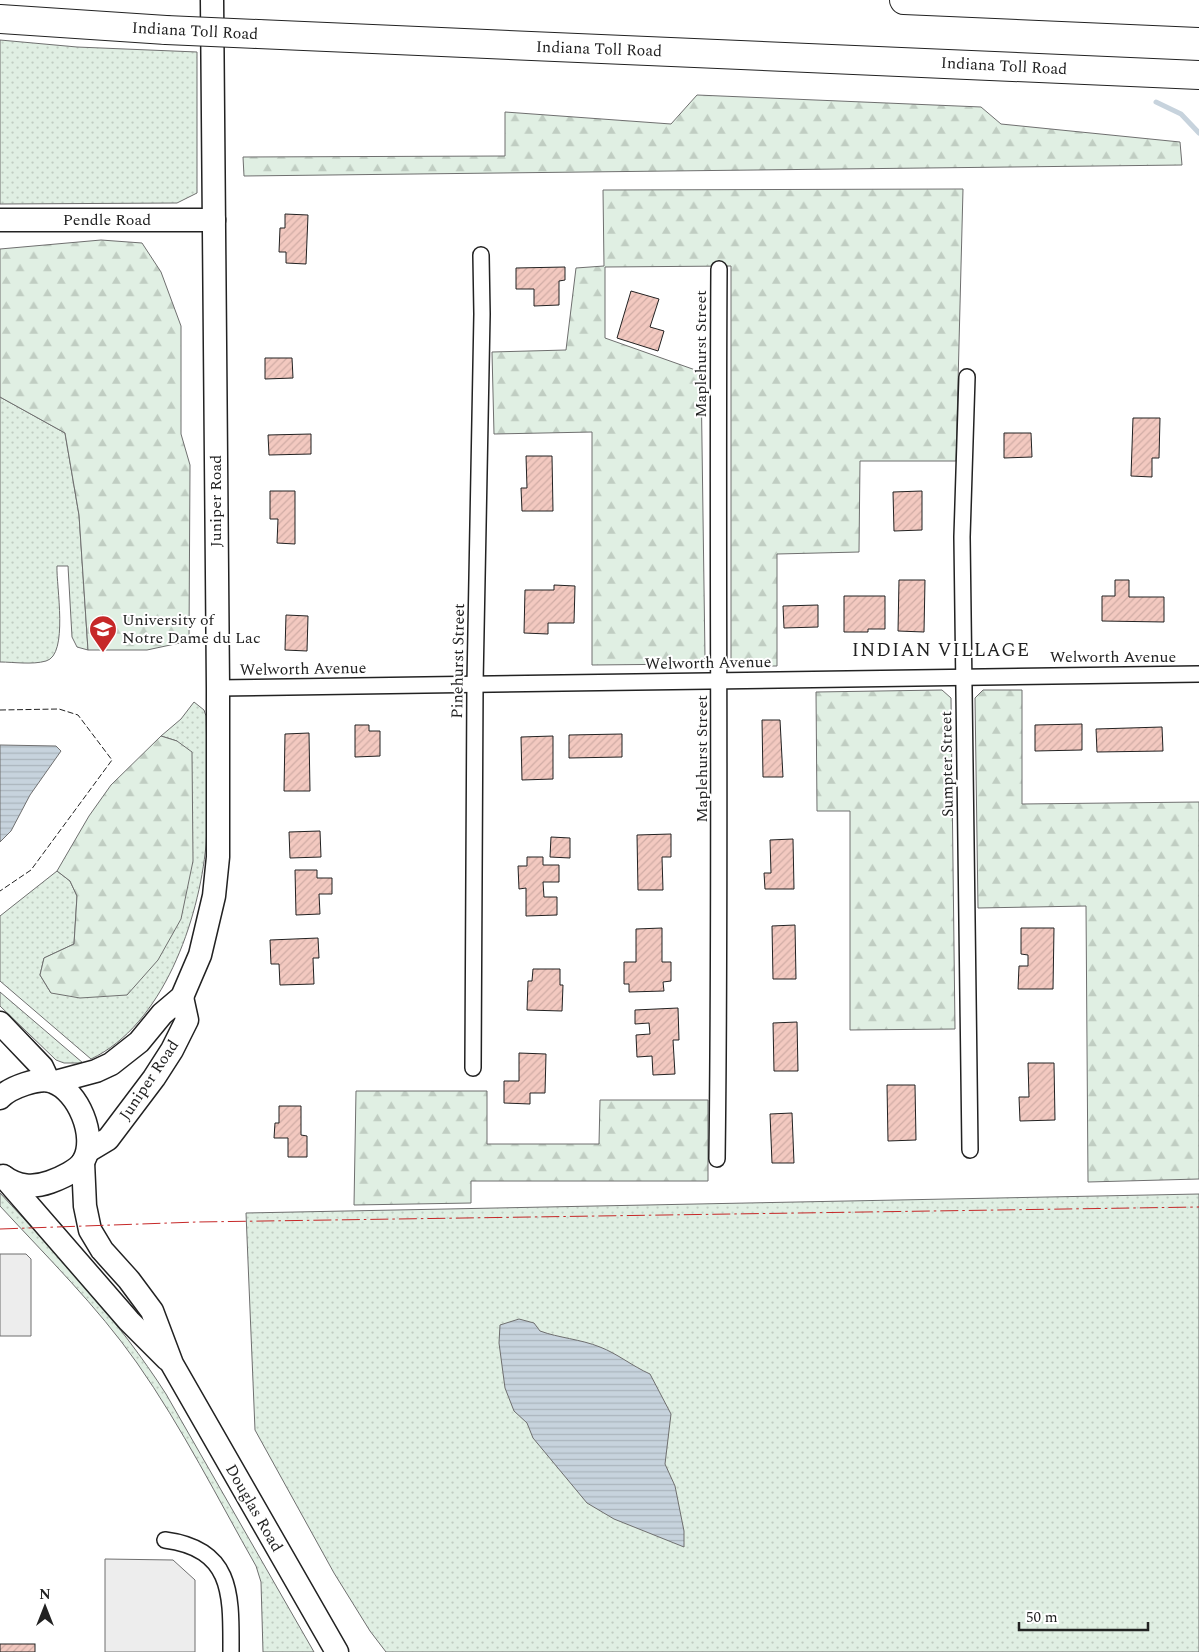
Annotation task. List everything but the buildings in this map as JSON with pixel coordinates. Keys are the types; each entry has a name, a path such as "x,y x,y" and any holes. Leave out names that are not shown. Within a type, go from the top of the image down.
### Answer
{"highway":[{"path":"904,0 1199,13"},
{"name":"Indiana Toll Road","path":"0,19 166,30 1199,75"}],"street":[{"name":"Juniper Road","path":"0,1098 16,1087 96,1071 111,1064 139,1042 162,1014 182,997 200,955 214,896 218,857 218,688 212,0"},
{"name":"Pendle Road","path":"0,220 214,220"},
{"name":"Pinehurst Street","path":"473,1068 475,684 482,314 481,254"},
{"name":"Maplehurst Street","path":"718,1159 720,950 719,269"},
{"name":"Sumpter Street","path":"968,377 962,537 970,1150"},
{"name":"Welworth Avenue","path":"218,688 1199,674"},
{"name":"Juniper Road","path":"2,1175 21,1186 40,1185 61,1178 108,1139 154,1078 172,1050 187,1020 182,997"},
{"path":"0,1023 42,1066 52,1081"},
{"name":"Douglas Road","path":"52,1081 76,1101 85,1118 85,1206 90,1230 102,1250 129,1280 152,1311 172,1364 337,1652"},
{"name":"Douglas Road","path":"2,1175 129,1321 172,1364"},
{"path":"165,1540 182,1542 196,1548 211,1560 222,1573 230,1594 231,1652"}],"green space":[{"path":"0,40 77,47 197,52 197,193 177,203 0,204"},
{"path":"697,95 981,107 1001,124 1180,142 1182,165 244,176 243,157 505,156 505,112 671,124"},
{"path":"963,189 956,461 860,461 859,552 777,554 777,666 738,666 731,659 731,266 605,267 605,338 701,372 705,658 694,664 592,665 592,432 494,434 492,352 566,350 576,268 604,266 603,190"},
{"path":"101,240 142,243 161,272 181,326 181,434 190,465 189,641 147,650 88,650 79,515 65,433 0,397 0,249"},
{"path":"0,397 65,433 79,515 88,650 77,647 72,637 68,566 57,566 60,618 57,646 53,656 41,662 0,662"},
{"path":"942,690 951,698 955,1029 850,1030 850,811 817,811 816,692"},
{"path":"983,690 1022,690 1022,804 1199,802 1199,1179 1088,1182 1086,906 978,908 975,698"},
{"path":"194,702 204,710 206,716 206,845 202,874 186,937 173,967 157,996 138,1022 116,1043 91,1059 0,981 0,916 57,871 70,881 77,896 74,944 44,958 40,975 51,993 177,741 161,736 181,719"},
{"path":"161,736 177,741 192,752 193,861 181,919 158,960 127,995 80,998 51,993 40,975 44,958 74,944 77,896 70,881 57,871 89,816 111,785"},
{"path":"0,992 83,1063 64,1063 56,1060 0,1006"},
{"path":"356,1091 487,1091 487,1144 599,1144 600,1100 708,1100 708,1181 471,1181 471,1203 354,1205"},
{"path":"0,1193 88,1290 148,1366 166,1394 314,1652 263,1652 261,1582 256,1566 184,1438 153,1387 122,1342 71,1282 0,1206"},
{"path":"1199,1194 1199,1652 386,1652 370,1631 334,1573 255,1430 246,1213"}],"shaded area":[{"path":"0,745 56,746 61,751 30,795 11,831 0,842"},
{"path":"0,1254 26,1254 31,1259 31,1336 0,1336"},
{"path":"519,1319 534,1323 540,1331 600,1347 650,1374 671,1414 665,1464 675,1486 684,1531 684,1547 614,1519 587,1503 533,1438 527,1423 514,1411 505,1388 499,1343 500,1325"},
{"path":"105,1559 173,1560 195,1580 195,1652 105,1652"}],"waterway":[{"path":"1156,102 1181,114 1199,133"}],"fence":[{"path":"0,710 59,709 78,715 112,760 31,870 0,891"}],"power":[{"path":"0,1229 197,1222 1199,1207"}],"place":[{"name":"University of Notre Dame du Lac","path":"103,653"}],"district":[{"name":"INDIAN VILLAGE","path":"941,650"}]}
